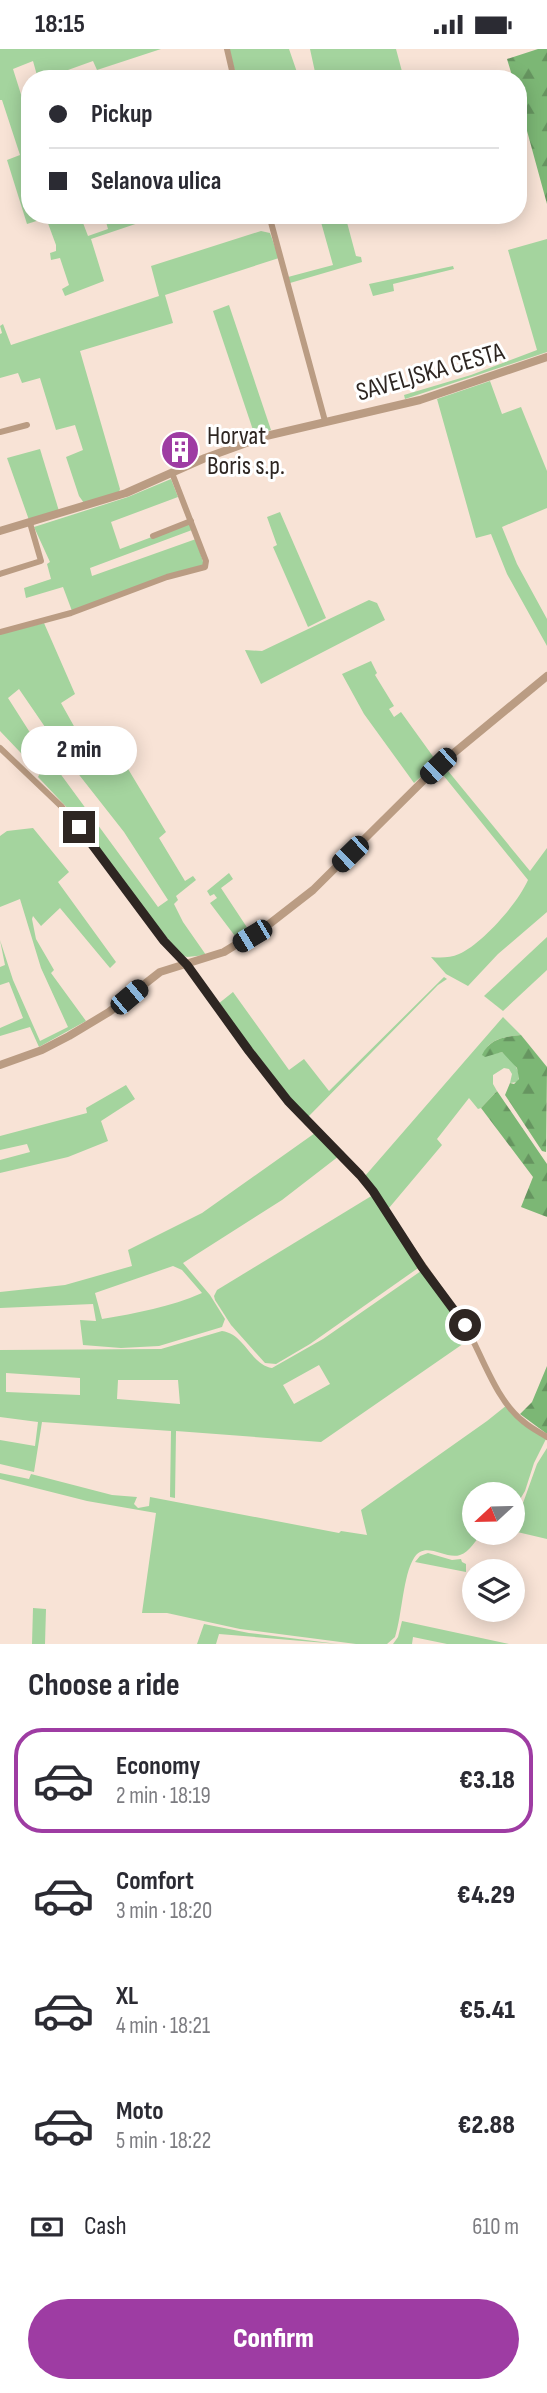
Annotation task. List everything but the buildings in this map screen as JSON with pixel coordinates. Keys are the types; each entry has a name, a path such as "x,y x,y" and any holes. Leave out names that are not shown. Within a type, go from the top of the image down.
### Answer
{"street":[{"path":"228,49 232,70"},
{"name":"SAVELJSKA CESTA","path":"271,224 325,421"},
{"name":"SAVELJSKA CESTA","path":"0,531 126,493 240,445 325,421 433,396 547,357"},
{"path":"0,432 27,425"},
{"path":"0,632 71,613 167,577 205,567 206,561 172,473"},
{"path":"153,536 191,521"},
{"path":"0,574 41,561 30,523"},
{"path":"0,1065 42,1050 69,1036 109,1012 160,972 225,952 252,936 292,907 350,854 438,766 547,676"},
{"path":"0,748 62,807 164,941 185,963 288,1101 373,1191 422,1267 465,1325 488,1375 515,1414 547,1437"}],"green space":[{"path":"0,49 161,49 97,70 93,61 68,70 36,70 33,61 13,69 21,94 21,205 7,160 20,155 0,100"},
{"path":"229,49 289,49 296,70 235,70"},
{"path":"310,49 396,49 402,70 315,70"},
{"path":"538,49 547,49 547,204 527,131 527,70 510,70 507,59"},
{"path":"48,224 83,224 88,236 108,229 107,224 135,224 91,239 104,281 65,296 62,289 69,285 60,258 51,260 50,253 56,251"},
{"path":"322,224 347,224 356,256 361,257 362,262 290,283 288,277 333,265"},
{"path":"261,231 270,233 279,258 165,295 173,323 80,351 120,489 119,492 84,503 79,496 66,457 83,450 75,425 56,430 40,378 22,383 18,373 0,378 0,326 3,324 11,345 159,296 151,266"},
{"path":"547,239 547,352 405,399 404,395 471,375 537,350 508,250"},
{"path":"453,266 454,269 393,284 394,291 373,296 369,284"},
{"path":"229,305 271,430 255,436 213,311"},
{"path":"490,381 502,414 521,407 547,471 547,508 502,527 517,564 547,619 547,646 507,574 491,534 476,538 437,399"},
{"path":"40,449 59,511 29,520 7,458"},
{"path":"171,479 178,497 111,522 120,549 189,523 192,530 90,568 92,576 196,539 204,565 72,611 63,587 26,598 24,588 51,579 47,564 50,562 34,527 128,497"},
{"path":"280,512 326,618 308,627 273,547 277,545 267,517"},
{"path":"369,600 377,603 385,620 261,684 245,650 262,651"},
{"path":"44,623 75,694 61,703 89,753 110,739 166,832 159,838 185,881 193,876 196,880 176,896 178,900 174,904 206,955 187,957 180,954 73,814 38,777 40,773 0,731 0,634","holes":["19,689 69,762 124,832 168,900 158,907 29,731 8,698"]},
{"path":"371,661 377,673 375,675 394,706 389,709 394,717 401,712 437,762 414,783 364,714 342,674"},
{"path":"444,766 530,871 547,848 547,912 498,954 468,986 446,974 431,957 456,955 468,949 508,911 528,880 439,770"},
{"path":"33,828 69,872 58,882 116,962 110,968 60,908 41,926 33,916 36,939 54,970 51,973 86,1021 39,1047 30,1027 0,1036 0,1028 23,1018 9,982 0,985 0,967 5,965 0,940 13,980 40,1041 68,1027 41,968 20,899 0,907 0,836 7,831"},
{"path":"229,873 233,879 221,888 250,932 238,940 210,903 217,898 214,894 210,896 207,891"},
{"path":"547,937 547,970 503,1011 484,996"},
{"path":"444,977 447,979 308,1117 290,1099 218,1004 233,992 289,1070 304,1059 329,1091"},
{"path":"503,1017 521,1035 493,1042 483,1056 502,1052 517,1069 518,1082 510,1083 512,1074 509,1069 504,1068 493,1075 493,1084 497,1091 481,1108 478,1109 469,1098 437,1139 442,1145 389,1208 365,1176"},
{"path":"521,1035 547,1067 546,1152 542,1151 505,1095 510,1083 514,1084 519,1079 517,1068 502,1052 485,1057 482,1055 493,1042"},
{"path":"126,1085 135,1099 101,1121 108,1141 68,1157 0,1173 0,1160 30,1152 27,1144 0,1150 0,1136 87,1113 86,1108"},
{"path":"497,1091 547,1164 547,1217 521,1207 533,1177 481,1108"},
{"path":"315,1133 339,1156 282,1200 183,1263 210,1295 225,1319 222,1327 159,1346 121,1348 83,1345 80,1320 96,1321 93,1304 0,1308 0,1292 65,1285 132,1266 128,1250 202,1213","holes":["173,1266 182,1270 202,1293 166,1306 102,1319 95,1293"]},
{"path":"373,1195 421,1266 310,1344 276,1364 265,1363 231,1325 215,1300 217,1290"},
{"path":"421,1271 470,1339 321,1442 176,1431 175,1498 170,1497 171,1431 42,1422 34,1472 0,1464 0,1440 35,1446 38,1422 0,1417 0,1350 161,1349 222,1331 236,1337 258,1361 272,1368 323,1339","holes":["319,1365 330,1384 294,1404 283,1385","6,1373 80,1378 80,1395 6,1392","118,1380 178,1380 180,1404 117,1399"]},
{"path":"547,1366 547,1434 520,1414 532,1402"},
{"path":"507,1405 546,1439 534,1463 525,1491 525,1482 462,1482 462,1545 473,1545 460,1555 429,1550 414,1558 407,1575 395,1637 387,1644 356,1644 240,1629 167,1613 142,1613 156,1513 87,1501 0,1479 0,1473 29,1479 31,1474 112,1495 137,1497 134,1504 138,1508 149,1506 150,1497 339,1533 341,1531 367,1535 361,1510"},
{"path":"547,1448 547,1539 525,1534 525,1497 537,1464"},
{"path":"428,1553 452,1560 461,1559 462,1571 415,1562"},
{"path":"33,1608 46,1609 45,1644 32,1644"},
{"path":"402,1621 509,1644 447,1644 413,1637 412,1644 393,1644 398,1637"},
{"path":"204,1624 249,1633 338,1644 219,1634 216,1644 197,1644"}],"place":[{"name":"Horvat Boris s.p.","path":"180,450"}],"route":[{"path":"79,827 164,941 187,965 288,1101 373,1191 422,1267 465,1325"}]}
